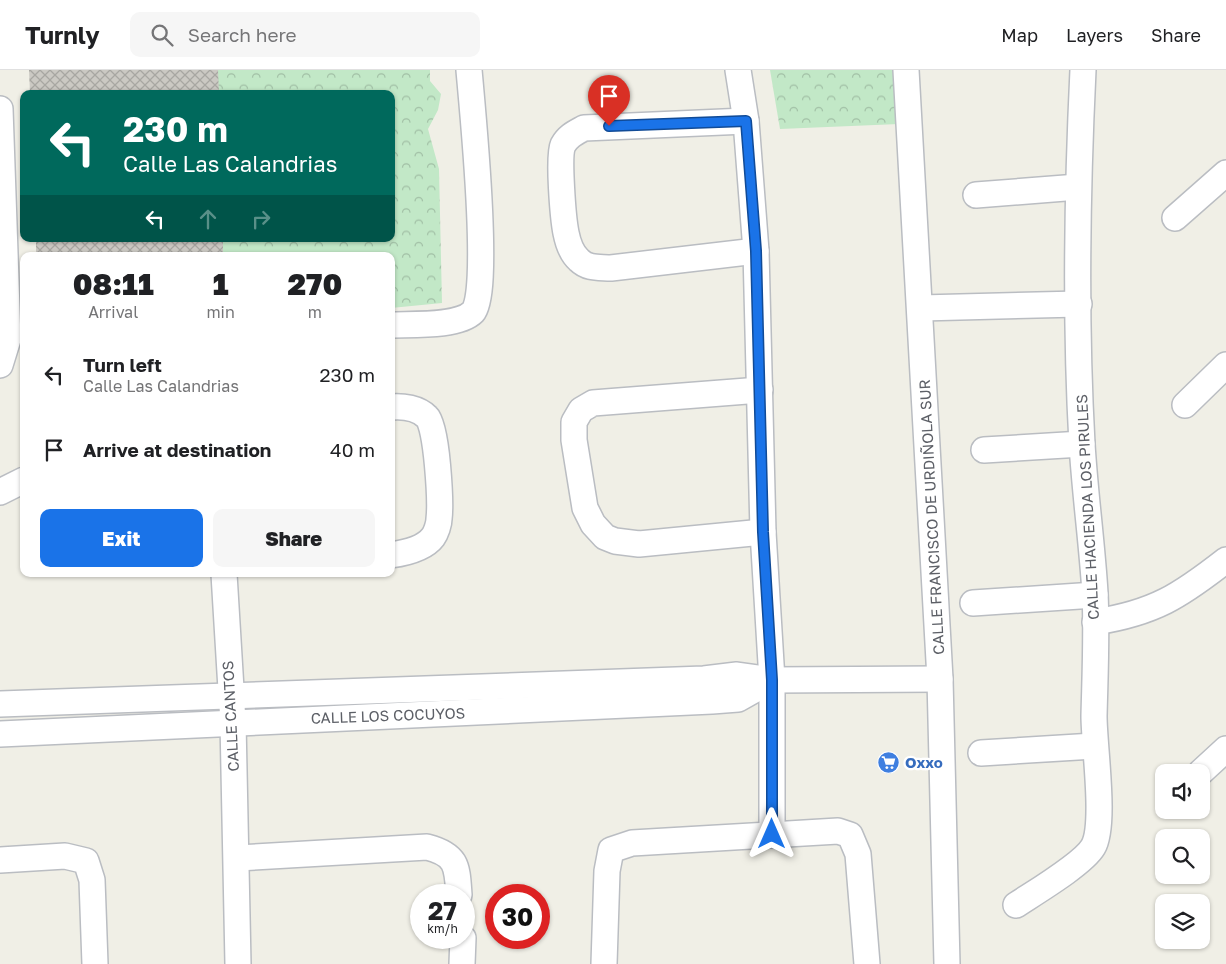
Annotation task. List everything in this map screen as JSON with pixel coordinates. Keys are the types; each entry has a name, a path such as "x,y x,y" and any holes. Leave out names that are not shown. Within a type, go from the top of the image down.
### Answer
{"street":[{"path":"395,325 439,323 461,318 473,312 479,298 481,269 477,165 469,70"},
{"path":"738,70 746,121 756,251 763,532 772,680 772,834"},
{"name":"CALLE FRANCISCO DE URDIÑOLA SUR","path":"906,70 921,308 940,679 947,964"},
{"name":"CALLE HACIENDA LOS PIRULES","path":"1016,905 1074,864 1093,848 1097,831 1099,806 1094,746 1095,595 1082,444 1079,304 1078,187 1084,70"},
{"path":"0,109 2,186 11,339 0,365"},
{"path":"746,121 584,128 570,135 563,146 561,158 565,223 572,252 580,261 590,267 611,268 756,251"},
{"path":"1175,218 1226,172"},
{"path":"976,195 1078,187"},
{"path":"921,308 1079,304"},
{"path":"1185,405 1226,365"},
{"path":"760,390 593,404 581,410 574,422 574,440 585,508 593,524 605,537 615,541 639,544 763,532"},
{"path":"395,407 418,410 429,418 433,431 440,496 439,521 432,537 418,548 395,554"},
{"path":"984,450 1082,444"},
{"path":"0,492 20,482"},
{"path":"1095,622 1128,617 1158,606 1187,590 1226,560"},
{"name":"CALLE CANTOS","path":"224,577 233,722 238,964"},
{"path":"973,604 1095,595"},
{"name":"CALLE LOS COCUYOS","path":"0,704 704,679 737,675 772,680 940,679"},
{"name":"CALLE LOS COCUYOS","path":"0,734 712,701 738,699 772,680"},
{"path":"980,754 1094,746"},
{"path":"1210,764 1226,749"},
{"path":"604,964 607,871 611,850 632,843 838,831 850,836 858,854 867,964"},
{"path":"237,858 427,847 442,851 452,859 457,868 458,884"},
{"path":"0,860 65,856 86,861 92,880 95,964"},
{"path":"462,964 463,949"}],"green space":[{"path":"215,70 430,70 430,81 441,94 438,110 428,129 439,169 442,303 395,308 395,252 223,252 222,242 395,242 395,90 216,90"},
{"path":"770,70 896,70 899,124 780,129"}],"building":[{"path":"29,70 218,70 219,90 30,90"},
{"path":"36,242 223,242 223,252 36,252"}],"place":[{"name":"Oxxo","path":"889,763"}],"route":[{"path":"609,126 746,121 756,251 763,532 772,680 772,834"}]}
